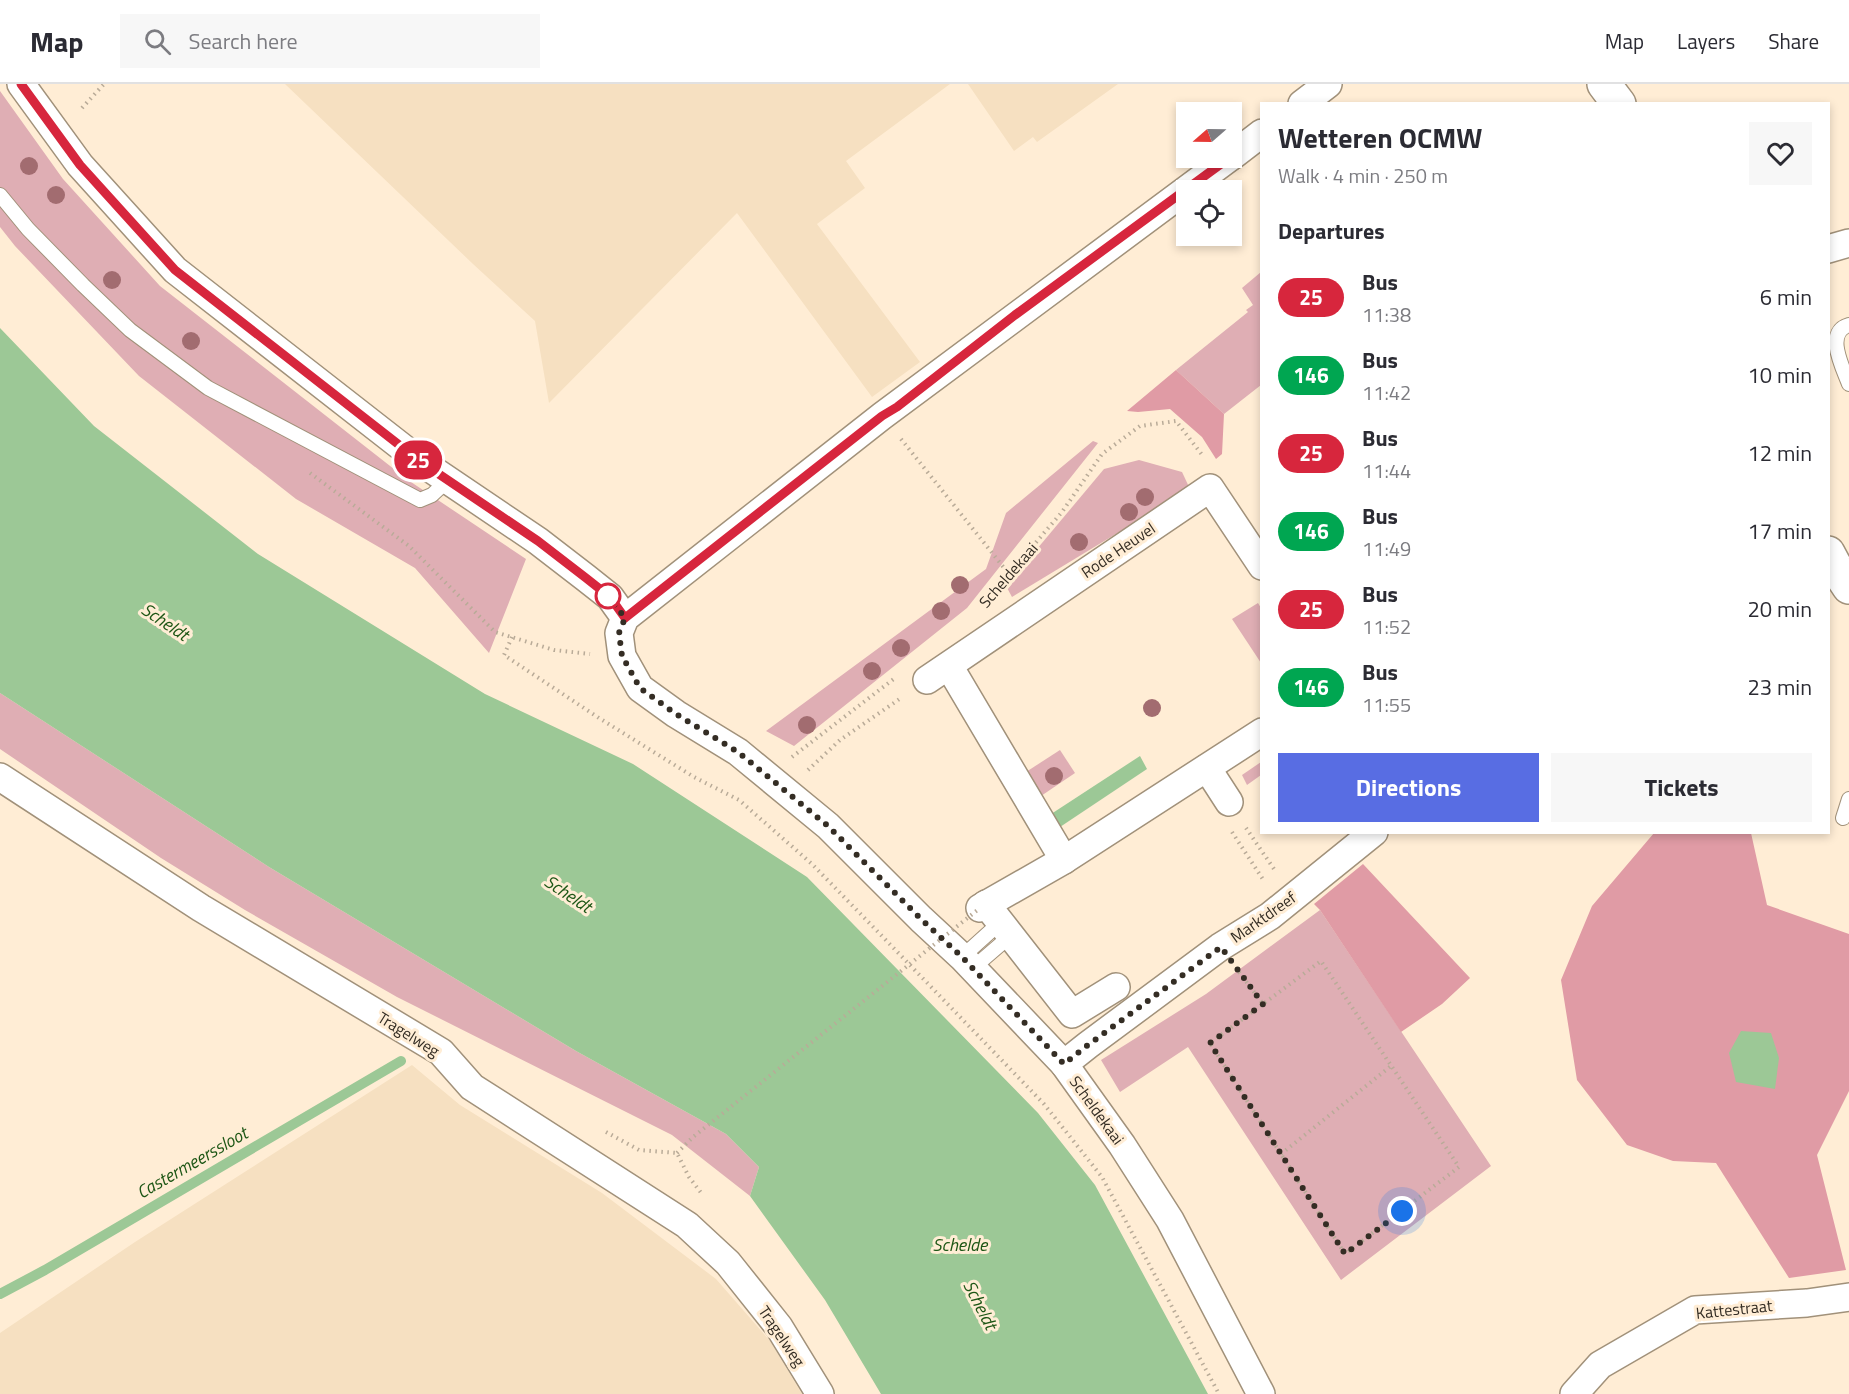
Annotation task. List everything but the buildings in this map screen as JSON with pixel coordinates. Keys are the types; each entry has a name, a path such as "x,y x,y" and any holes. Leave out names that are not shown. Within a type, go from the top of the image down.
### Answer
{"street":[{"path":"21,84 80,165 175,270 421,462 538,541 586,578 610,597 625,618"},
{"path":"1305,102 1328,84"},
{"path":"1604,84 1618,102"},
{"path":"1242,148 1260,135"},
{"path":"622,656 619,633 625,618 882,416 1215,168"},
{"path":"1830,248 1849,243"},
{"path":"1210,488 1260,563"},
{"name":"Rode Heuvel","path":"915,676 951,669 1210,488"},
{"path":"1057,603 951,669 1064,860"},
{"name":"Scheldekaai","path":"622,656 640,688 676,714 738,752 828,826 967,962 1064,1064 1122,1145 1170,1220 1261,1394"},
{"path":"1116,987 1072,1014 986,914 1064,860 1209,786 1260,734"},
{"name":"Tragelweg","path":"0,777 201,908 441,1052 472,1087 687,1225 728,1263 779,1327 820,1394"},
{"name":"Marktdreef","path":"1064,1064 1221,947 1270,916 1372,834"},
{"name":"Kattestraat","path":"1574,1394 1600,1365 1695,1310 1807,1303 1849,1297"}],"lane":[{"path":"0,195 28,229 130,330 208,388 420,500 432,495 448,480"},
{"path":"1849,325 1844,326 1837,336 1837,350 1849,384"},
{"path":"1843,818 1849,799"},
{"path":"967,962 986,914"},
{"path":"967,962 1002,943"}],"path":[{"path":"82,108 104,84"},
{"path":"882,416 1009,574"},
{"name":"Scheldekaai","path":"982,605 1062,512 1102,454 1140,426 1176,421 1204,458 1210,476 1210,488"},
{"path":"305,470 409,546 495,632 554,650 622,656"},
{"path":"512,637 504,655 637,742 694,777 739,800 812,864 1044,1104 1102,1177 1219,1394"},
{"path":"776,783 800,752 915,676"},
{"path":"776,783 840,740 915,676"},
{"path":"1209,786 1287,902"},
{"path":"1209,786 1287,902"},
{"path":"639,1150 677,1153 693,1137 986,914"},
{"path":"1221,947 1263,1004"},
{"path":"1321,961 1391,1066 1459,1167 1345,1254 1210,1043 1321,961"},
{"path":"1281,1154 1391,1066"}],"shaded area":[{"path":"285,84 950,84 846,161 865,188 817,224 920,362 872,397 737,213 549,403 535,321"},
{"path":"968,84 1118,84 1037,142 1033,137 1014,151"},
{"path":"0,91 63,179 160,286 408,480 526,559 489,653 415,568 296,499 139,376 15,246 0,227"},
{"path":"1260,273 1260,386 1224,414 1176,370 1248,312 1246,310 1253,305 1242,288"},
{"path":"1176,370 1224,414 1222,454 1216,459 1202,437 1170,409 1127,411"},
{"path":"1093,441 1098,443 967,608 794,746 766,731 986,569 1006,513"},
{"path":"1139,460 1182,472 1190,489 1012,597 1006,586 1104,469"},
{"path":"1258,603 1260,606 1260,661 1232,619"},
{"path":"0,693 269,867 576,1051 726,1134 759,1167 750,1196 672,1135 397,997 245,910 161,858 0,749"},
{"path":"1060,750 1075,773 1041,796 1026,772"},
{"path":"1260,763 1260,776 1247,785 1242,775"},
{"path":"1653,834 1751,834 1767,905 1849,934 1849,1091 1817,1155 1846,1270 1789,1278 1716,1163 1673,1161 1627,1145 1577,1080 1561,980 1592,906"},
{"path":"1363,864 1470,978 1442,1004 1401,1032 1314,904"},
{"path":"1320,910 1491,1166 1341,1280 1188,1047 1120,1092 1101,1060 1206,994"},
{"path":"412,1065 460,1105 602,1193 716,1279 770,1341 802,1394 0,1394 0,1333 135,1242"}],"water":[{"name":"Schelde","path":"0,328 94,426 258,554 485,694 633,764 807,877 1038,1113 1095,1185 1208,1394 881,1394 825,1300 750,1196 759,1167 726,1134 576,1051 269,867 0,693"},
{"path":"1140,756 1147,769 1054,831 1045,818"},
{"path":"1741,1031 1771,1033 1779,1058 1775,1089 1736,1082 1729,1053"}],"waterway":[{"name":"Castermeerssloot","path":"0,1294 45,1270 401,1061"}],"bus line":[{"name":"25","path":"21,84 80,165 175,270 421,462 538,541 586,578 610,597 625,618 882,416 1215,168"}],"route":[{"path":"608,596 625,618 619,633 622,656 640,688 676,714 738,752 828,826 962,957 1064,1064 1221,947 1263,1004 1210,1043 1345,1254 1402,1211"}],"water label":[{"name":"Scheldt","path":"165,622"},
{"name":"Scheldt","path":"568,894"},
{"name":"Scheldt","path":"980,1305"}]}
